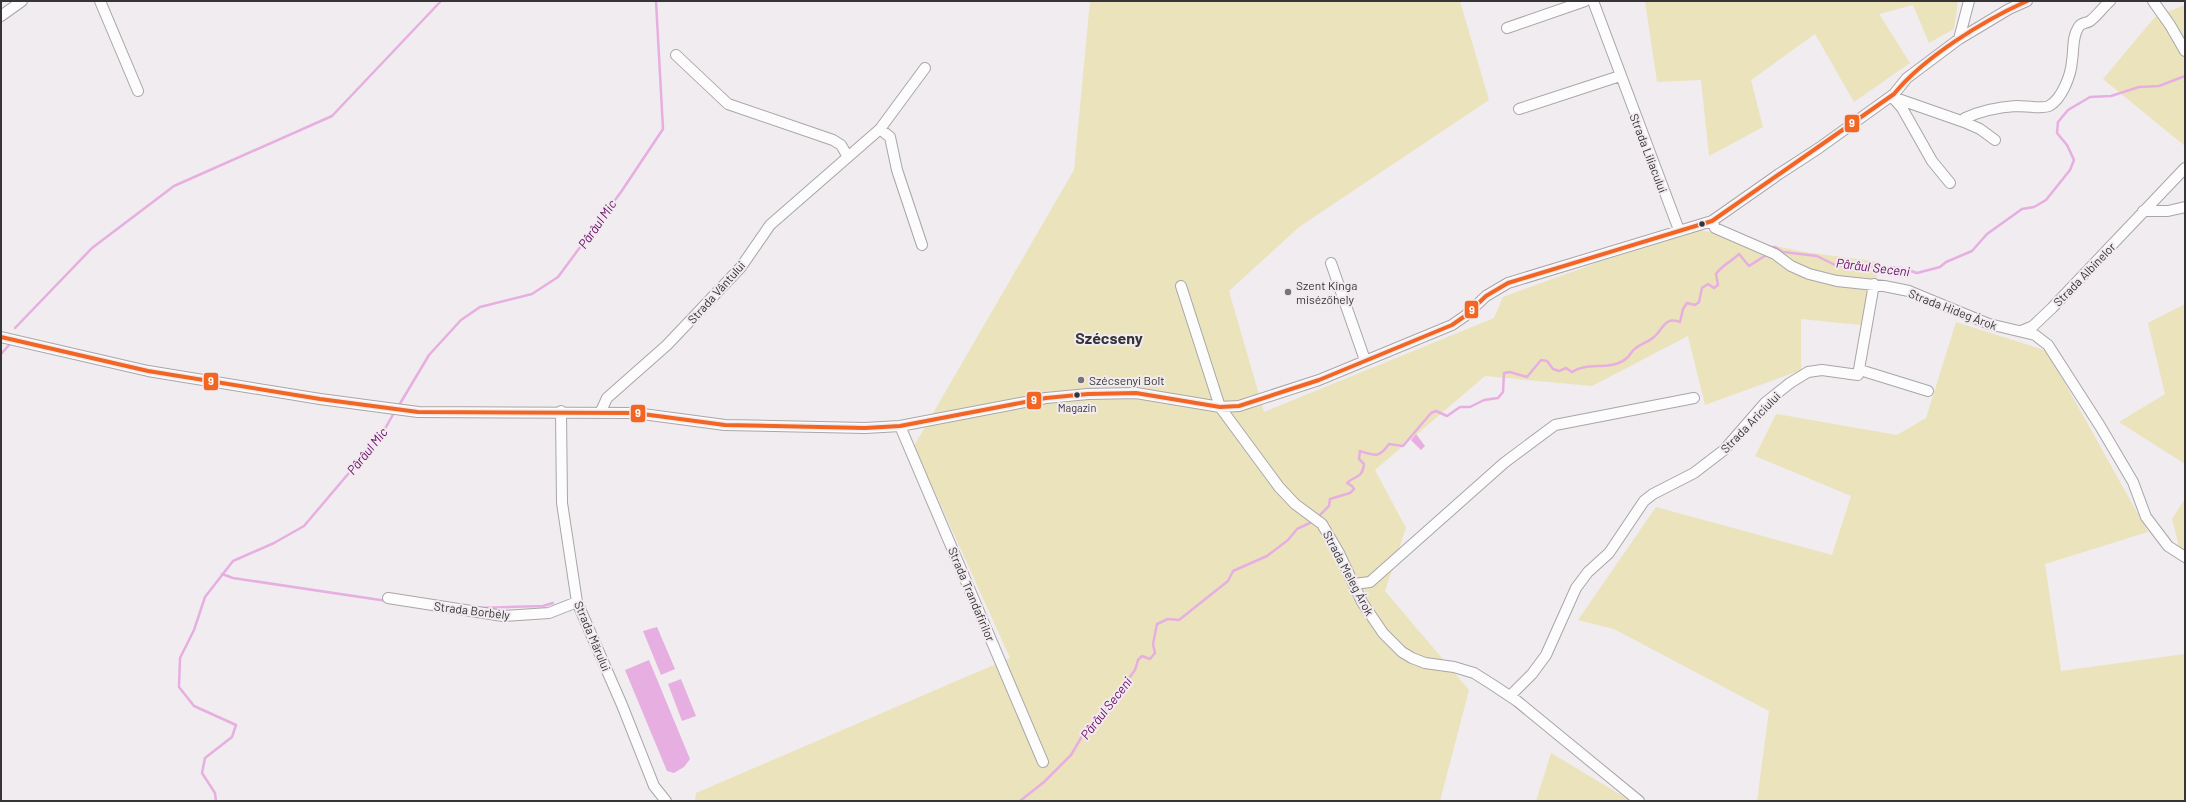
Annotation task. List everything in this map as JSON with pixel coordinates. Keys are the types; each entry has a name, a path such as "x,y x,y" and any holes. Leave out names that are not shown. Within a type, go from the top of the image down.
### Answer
{"street":[{"path":"1,16 22,1"},
{"path":"100,1 138,91"},
{"path":"1507,28 1585,1"},
{"name":"Strada Liliacului","path":"1593,1 1678,230"},
{"path":"1959,38 1969,1"},
{"path":"1,337 148,371 418,412 601,412 635,413 725,425 900,426 1046,398 1088,394 1136,393 1220,407 1249,404 1319,380 1458,322 1486,296 1508,283 1678,230 1712,221 1894,97 1907,78 1959,38 2009,9 2027,1"},
{"path":"1964,122 1965,118 1991,110 2024,106 2044,108 2055,102 2064,86 2072,62 2073,42 2078,27 2081,24 2090,21 2110,1"},
{"path":"2152,1 2170,25 2185,51"},
{"path":"676,55 728,104 833,140 841,144 848,157"},
{"name":"Strada Vântului","path":"601,412 607,398 667,345 741,267 770,225 880,129 924,68"},
{"path":"1519,109 1620,76"},
{"path":"1894,97 1964,122 1980,129 1995,140"},
{"path":"1894,97 1902,108 1932,161 1950,183"},
{"path":"880,129 890,137 897,170 922,245"},
{"name":"Strada Albinelor","path":"2022,331 2028,329 2038,321 2185,168"},
{"path":"2143,211 2168,211 2185,207"},
{"name":"Strada Hideg Árok","path":"1712,221 1715,228 1770,251 1791,266 1809,274 1837,281 1874,284 1909,291 1989,324 2035,335 2048,345 2133,482 2146,517 2168,546 2185,557"},
{"path":"1331,263 1365,360"},
{"path":"1860,370 1874,284"},
{"name":"Strada Meleg Árok","path":"1181,286 1220,407 1279,487 1295,504 1317,519 1332,539 1362,602 1383,633 1402,652 1425,663 1454,667 1474,673 1510,696 1639,801"},
{"name":"Strada Ariciului","path":"1510,696 1532,674 1551,648 1576,588 1588,572 1609,553 1630,519 1644,501 1653,494 1694,473 1724,450 1765,403 1790,383 1808,372 1822,370 1858,375 1860,370 1928,391"},
{"path":"1354,584 1370,582 1504,463 1555,425 1694,398"},
{"name":"Strada Mărului","path":"561,411 562,504 577,602 622,705 654,786 666,801"},
{"name":"Strada Trandafirilor","path":"900,426 1043,762"},
{"name":"Strada Borbély","path":"388,598 503,616 549,613 577,602"}],"shaded area":[{"path":"1090,1 1460,1 1489,100 1299,227 1229,291 1264,412 1494,318 1503,297 1599,262 1700,230 1804,252 1881,262 1861,325 1801,319 1801,370 1705,405 1688,336 1592,386 1485,376 1375,470 1406,528 1385,591 1469,690 1440,801 695,801 696,793 1010,658 914,446 1074,170"},
{"path":"1645,1 1958,1 1954,29 1929,43 1913,5 1879,14 1910,63 1854,102 1815,34 1751,80 1763,127 1709,156 1701,80 1657,82"},
{"path":"2185,5 2185,146 2103,79 2155,17"},
{"path":"2185,304 2185,464 2119,422 2165,394 2148,323"},
{"path":"1956,322 2047,351 2148,532 2045,564 2061,671 2185,654 2185,801 1757,801 1769,711 1614,629 1578,620 1656,507 1832,555 1851,496 1755,456 1776,414 1897,435 1926,418"},
{"path":"1416,434 1425,446 1421,450 1411,440"},
{"path":"2185,499 2185,569 2172,519"},
{"path":"657,627 675,669 661,675 643,631"},
{"path":"649,660 690,759 684,767 674,773 667,771 625,670"},
{"path":"681,679 696,716 682,721 668,684"},
{"path":"1551,753 1631,801 1536,801"}],"waterway":[{"path":"15,328 92,248 174,186 332,116 441,1"},
{"name":"Pârâul Mic","path":"398,407 429,355 461,320 480,307 532,294 558,277 621,192 663,129 656,1"},
{"name":"Pârâul Seceni","path":"1771,248 1775,247 1783,252 1817,256 1835,265 1902,268 1917,273 1940,267 1946,262 1972,251 1987,234 2022,209 2034,207 2046,200 2070,170 2074,160 2067,145 2057,133 2058,122 2068,110 2090,97 2111,96 2139,87 2159,86 2185,76"},
{"name":"Pârâul Seceni","path":"1317,518 1329,506 1330,499 1350,493 1354,489 1347,483 1360,475 1363,469 1364,464 1359,459 1360,451 1377,455 1380,454 1389,444 1403,446 1431,413 1436,411 1447,416 1460,407 1470,407 1484,400 1498,398 1503,392 1504,373 1510,372 1527,377 1541,360 1547,361 1553,369 1559,371 1566,368 1572,372 1585,367 1622,362 1640,345 1654,337 1667,322 1680,322 1683,309 1687,303 1695,305 1699,302 1702,288 1708,284 1714,288 1718,285 1716,274 1721,268 1739,254 1749,266 1768,254"},
{"path":"1,354 10,344"},
{"name":"Pârâul Mic","path":"216,801 215,793 202,773 205,758 232,737 236,725 194,706 179,687 180,658 194,630 205,597 233,561 274,543 304,526 382,434 395,411"},
{"name":"Pârâul Seceni","path":"1020,801 1044,782 1071,755 1088,726 1099,719 1135,670 1138,660 1142,656 1150,659 1155,653 1153,644 1157,624 1168,619 1179,620 1228,581 1233,571 1267,556 1288,540 1297,529 1314,521"},
{"path":"222,574 233,578 387,601"},
{"path":"480,608 543,606 553,603"}],"transit line":[{"name":"9","path":"1,337 148,371 320,399 418,412 635,413 725,425 865,428 900,426 1046,398 1088,394 1136,393 1220,407 1239,406 1319,380 1452,325 1465,316 1486,296 1508,283 1712,221 1894,94 1921,67 1955,41 1973,29 2027,1"}],"place":[{"name":"Szent Kinga misézőhely","path":"1288,292"},
{"name":"Szécsenyi Bolt","path":"1081,380"},
{"name":"Magazin","path":"1077,395"}],"district":[{"name":"Szécseny","path":"1109,337"}]}
